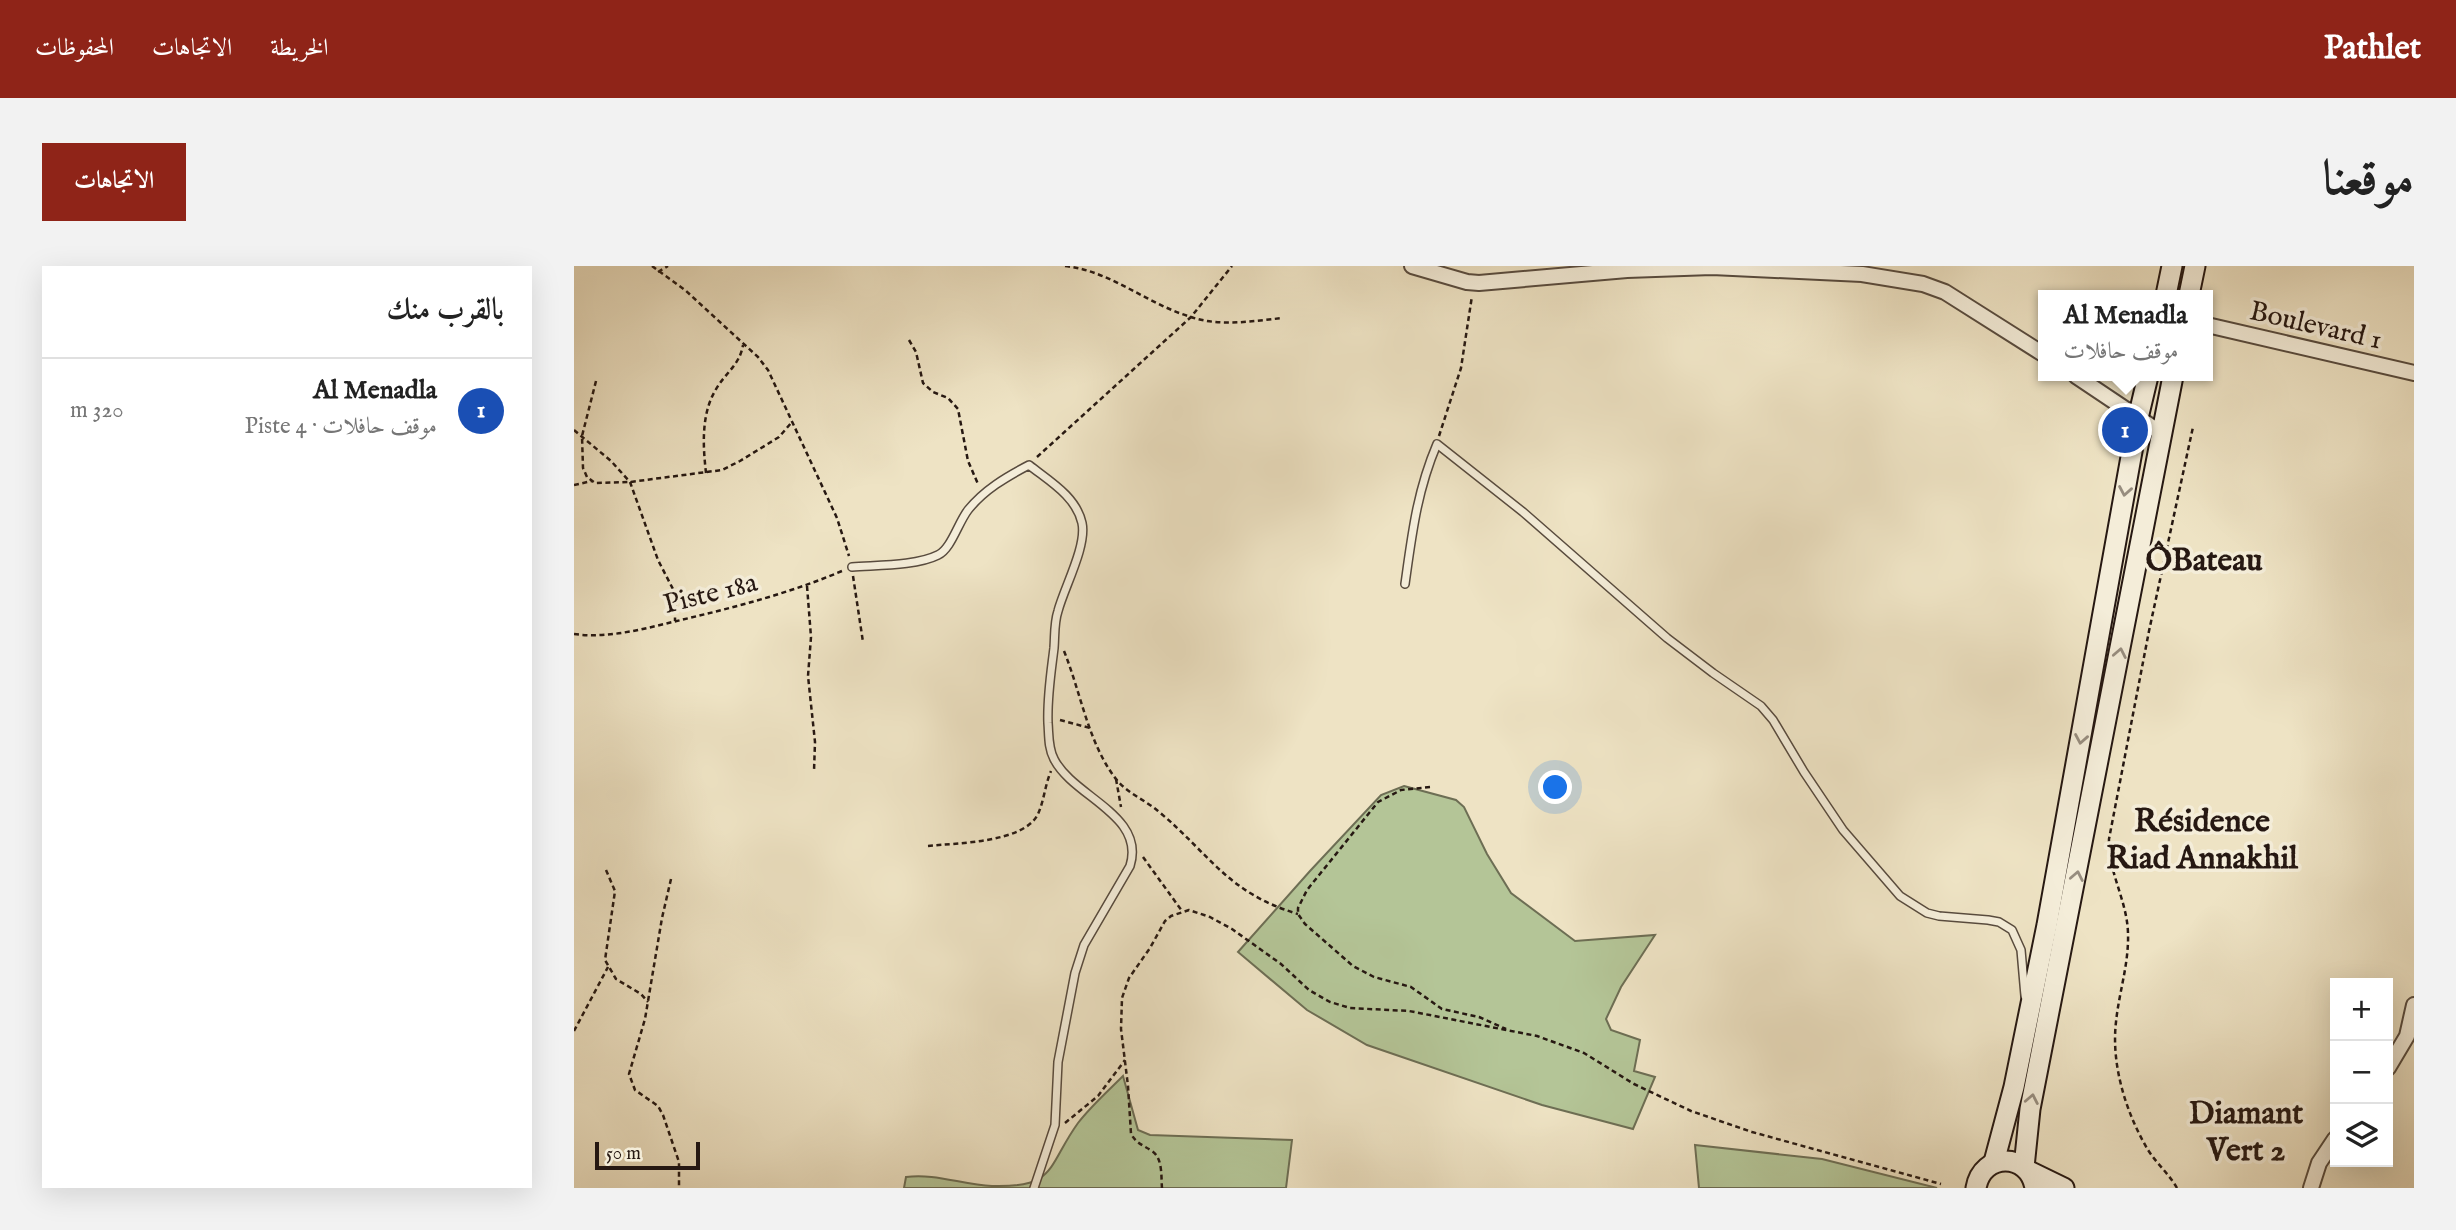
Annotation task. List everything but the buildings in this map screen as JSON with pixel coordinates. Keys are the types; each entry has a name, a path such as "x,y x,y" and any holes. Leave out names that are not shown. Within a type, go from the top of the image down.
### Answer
{"main road":[{"path":"2167,290 2172,266"},
{"path":"2190,290 2195,266"},
{"path":"1994,1162 2009,1109 2052,904 2147,381"},
{"path":"2029,1176 2030,1109 2172,381"},
{"path":"1976,1188 1983,1170 1994,1162 2010,1161 2029,1176 2064,1188"}],"street":[{"path":"1412,266 1474,282 1542,279 1627,270 1712,267 1862,274 1911,282 1945,292 2038,351"},
{"name":"Boulevard 1","path":"2213,327 2414,373"},
{"path":"2083,381 2161,433"},
{"path":"2393,1060 2407,1036 2414,1005"},
{"path":"2311,1188 2319,1163 2330,1146"}],"lane":[{"path":"1405,584 1417,499 1437,444 1516,506 1667,638 1761,706 1773,720 1843,830 1900,896 1927,913 1999,922 2012,930 2021,950 2027,1021"},
{"path":"852,567 894,564 938,556 949,546 959,524 983,493 1029,465 1069,498 1078,511 1083,532 1057,612 1049,679 1049,745 1055,762 1122,826 1132,843 1133,855 1130,866 1084,945 1075,973 1058,1062 1054,1132 1034,1188"}],"path":[{"path":"652,266 685,290 758,357 768,370 838,518 852,567 863,642"},
{"path":"658,272 668,266"},
{"path":"1065,266 1090,271 1121,283 1191,317 1227,322 1283,318"},
{"path":"1029,465 1191,317 1232,266"},
{"path":"1437,444 1461,369 1474,282"},
{"path":"909,340 916,352 923,383 933,392 948,398 958,408 968,461 983,493"},
{"path":"706,473 703,444 710,402 714,392 742,356 743,345"},
{"path":"596,381 582,436 583,468 587,477 601,484 722,470 779,437 792,422"},
{"path":"2177,1188 2142,1137 2119,1078 2115,1051 2116,1023 2127,963 2128,930 2111,864 2109,839 2193,427"},
{"path":"574,430 611,461 630,482 658,561 675,593 675,621"},
{"path":"574,485 592,481"},
{"name":"Piste 18a","path":"574,634 606,635 675,621 807,586 852,567"},
{"path":"807,586 811,637 808,676 815,743 814,771"},
{"path":"1065,651 1090,728 1116,779 1122,826"},
{"path":"1048,716 1090,728"},
{"path":"928,846 995,838 1033,822 1055,762"},
{"path":"1116,779 1158,811 1228,879 1271,906 1298,914 1305,924 1353,966 1374,977 1411,987 1443,1009 1491,1021 1509,1031"},
{"path":"1298,914 1301,900 1315,879 1378,802 1401,790 1430,787"},
{"path":"1132,843 1182,911"},
{"path":"606,870 615,891 605,955 608,967 617,979 641,994 648,1002"},
{"path":"671,879 648,1002 629,1068 629,1080 635,1090 654,1102 661,1111 679,1162 679,1188"},
{"path":"1162,1188 1157,1155 1137,1143 1131,1134 1120,1010 1129,978 1165,922 1182,911 1200,913 1232,929 1310,990 1330,1002 1350,1008 1409,1011 1537,1036 1572,1048 1634,1084 1691,1111 1740,1128 1941,1184"},
{"path":"574,1031 608,967"},
{"path":"1054,1132 1098,1096 1125,1060"}],"green space":[{"path":"1404,786 1456,800 1464,807 1487,854 1511,893 1575,941 1655,935 1621,987 1606,1019 1611,1030 1640,1040 1634,1071 1655,1077 1633,1129 1542,1105 1367,1045 1307,1010 1238,952 1381,795"},
{"path":"1123,1076 1138,1130 1150,1135 1292,1140 1286,1188 904,1188 906,1177 917,1176 992,1186 1013,1186 1040,1178 1048,1171 1078,1123"},
{"path":"1695,1145 1822,1159 1937,1188 1699,1188"}],"place":[{"name":"Al Menadla","path":"2125,430"}],"district":[{"name":"ÔBateau","path":"2204,559"},
{"name":"Résidence Riad Annakhil","path":"2202,838"},
{"name":"Diamant Vert 2","path":"2246,1130"}]}
